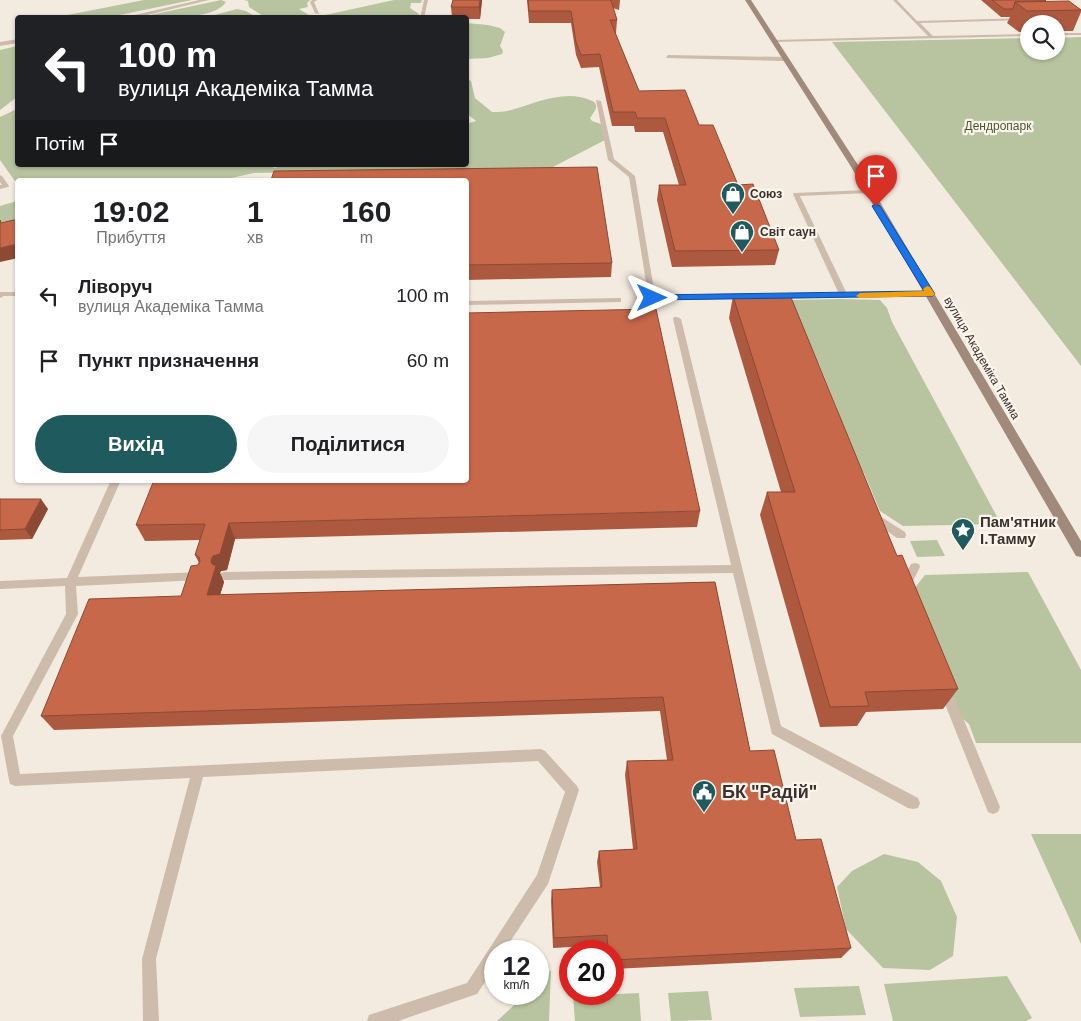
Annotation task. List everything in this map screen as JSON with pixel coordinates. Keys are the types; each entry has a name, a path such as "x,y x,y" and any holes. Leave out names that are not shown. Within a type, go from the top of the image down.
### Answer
{"main road":[{"name":"вулиця Академіка Тамма","path":"748,0 854,166 867,192 930,294 1081,552"}],"street":[{"path":"138,15 206,0"},
{"path":"0,44 15,42"}],"lane":[{"path":"315,0 312,2 317,12"},
{"path":"423,15 426,0"},
{"path":"895,0 931,36"},
{"path":"916,22 1020,19"},
{"path":"1065,34 1081,34"},
{"path":"774,41 1020,35"},
{"path":"668,57 784,58"},
{"path":"598,101 611,160 632,176 652,298 757,297"},
{"path":"0,177 6,186 0,187"},
{"path":"844,296 796,194 867,192"},
{"path":"0,295 15,294"},
{"path":"766,297 786,301 844,296 930,294"},
{"path":"469,303 618,300"},
{"path":"678,319 776,730 913,803"},
{"path":"115,483 70,583 72,614 7,736 15,780 541,755 572,790 543,879 504,940"},
{"path":"868,506 872,515 901,535"},
{"path":"908,597 904,588 915,567"},
{"path":"225,576 737,569"},
{"path":"0,585 201,576"},
{"path":"941,679 993,807"},
{"path":"150,1021 149,959 198,771"},
{"path":"375,1021 472,989 484,970"}],"green space":[{"path":"144,0 192,0 120,15 67,15"},
{"path":"221,0 226,2 220,8 199,15 150,15"},
{"path":"244,0 310,0 307,3 308,7 299,9 309,15 262,15 249,7 248,1"},
{"path":"394,0 422,0 421,3 411,3 410,8 418,15 325,15"},
{"path":"237,9 253,15 214,15"},
{"path":"469,23 488,25 500,28 505,32 500,46 503,51 502,54 488,58 469,59"},
{"name":"Дендропарк","path":"1081,37 1081,366 832,42 1020,38 1020,60 1065,60 1065,38"},
{"path":"15,46 15,99 0,110 0,50"},
{"path":"469,80 471,81 475,98 492,112 509,111 561,96 580,97 590,100 596,106 590,118 592,121 601,124 605,140 551,168 254,173 231,178 15,178 15,181 0,160 0,117 15,110 15,167 469,167 469,123 476,121 469,115"},
{"path":"15,202 15,228 0,232 0,206"},
{"path":"792,300 880,300 887,308 892,322 1001,524 903,526 880,511 864,473 854,458 836,410 837,408 819,364 813,358"},
{"path":"937,540 945,556 917,557 910,541"},
{"path":"1028,572 1081,670 1081,743 976,743 969,724 957,714 913,590 925,575"},
{"path":"1031,834 1081,834 1081,944"},
{"path":"884,854 918,862 941,881 957,917 953,956 930,970 883,968 846,929 837,887 852,871"},
{"path":"551,970 549,1021 497,1021 514,1005 549,1005 549,972"},
{"path":"1007,976 1032,1018 1026,1021 893,1021 884,984"},
{"path":"859,986 866,1015 800,1017 794,988"},
{"path":"708,991 712,1020 671,1021 668,993"},
{"path":"639,993 641,1021 575,1021 574,1005 624,1005 624,994"}],"building":[{"path":"453,0 480,0 479,7 451,7"},
{"path":"528,0 611,0 617,20 610,20 639,91 685,90 699,125 713,125 738,185 753,184 779,250 675,251 659,185 686,185 665,118 637,118 635,112 613,112 600,54 581,55 576,42 571,11 529,11"},
{"path":"992,0 1046,1 1015,2 1013,9 1004,9"},
{"path":"1069,1 1081,10 1027,11 1015,2"},
{"path":"597,167 612,263 469,265 469,178 272,178 274,171"},
{"path":"0,220 1,223 15,220 15,245 0,248"},
{"path":"790,295 897,556 902,555 958,689 865,692 869,706 830,707 767,492 795,492 733,296"},
{"path":"656,309 700,511 229,523 220,554 213,556 211,560 212,564 216,566 207,595 715,582 750,751 774,750 796,840 821,839 851,948 624,959 624,940 607,940 607,935 554,938 552,890 602,887 599,851 637,849 627,761 673,760 663,697 41,716 89,599 181,596 191,566 198,565 200,561 199,557 195,555 205,524 136,525 153,483 469,483 469,313"},
{"path":"0,499 41,499 25,529 0,530"}],"slow traffic":[{"path":"860,296 930,294 927,289"}],"place":[{"name":"Союз","path":"733,215"},
{"name":"Світ саун","path":"742,253"},
{"name":"Пам'ятник І.Тамму","path":"963,551"},
{"name":"БК \"Радій\"","path":"704,813"}],"route":[{"path":"652,298 930,294 876,206"}]}
